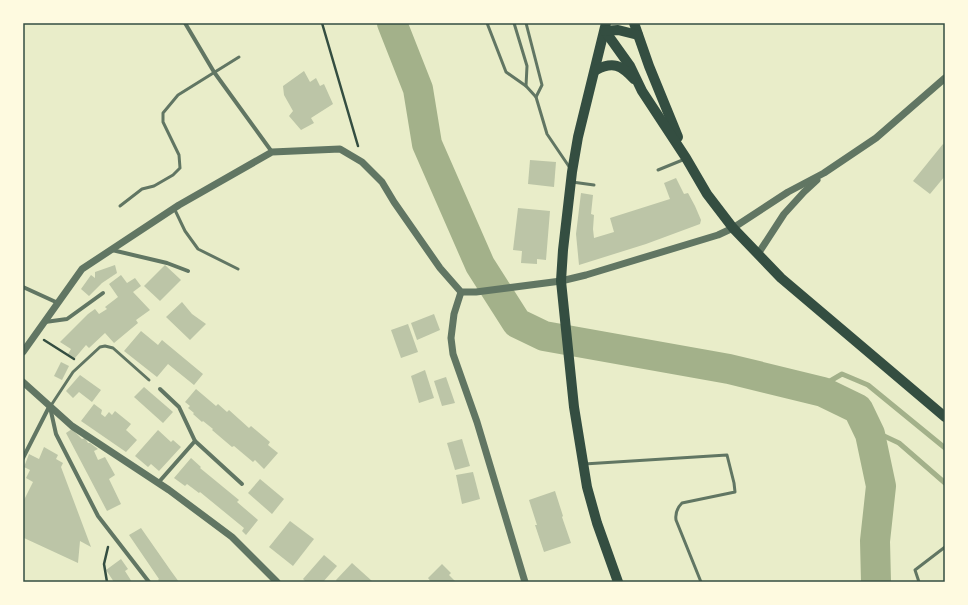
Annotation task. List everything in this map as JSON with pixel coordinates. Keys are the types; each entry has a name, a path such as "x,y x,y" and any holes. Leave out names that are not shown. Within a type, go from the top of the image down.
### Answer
{"main road":[{"path":"634,23 686,158"},
{"path":"606,27 638,35"},
{"path":"606,27 578,138 571,177 561,281 574,407 582,464 597,523 618,582"},
{"path":"606,27 630,66 638,83 707,194 733,228 781,278 945,417"},
{"path":"596,70 603,66 612,64 622,68 638,83"}],"street":[{"path":"185,23 214,72 272,152"},
{"path":"23,352 82,269 174,208 272,152 340,149 362,162 382,182 394,202 440,268 462,292 476,292 561,281 586,275 718,235 733,228 788,192 824,173 876,138 945,78"},
{"path":"758,254 784,214 824,173"},
{"path":"111,249 167,262 188,271"},
{"path":"23,287 58,303"},
{"path":"462,292 454,314 451,338 453,354 477,422 525,582"},
{"path":"44,322 67,319 103,293"},
{"path":"23,382 72,426 158,483 232,537 277,582"},
{"path":"160,389 179,407 195,441 242,484"},
{"path":"23,458 50,407"},
{"path":"50,407 56,434 98,516 149,582"},
{"path":"158,483 195,441"}],"lane":[{"path":"487,23 506,72 526,86 536,97 547,134 571,177 594,185"},
{"path":"514,23 527,66 526,86"},
{"path":"526,23 542,85 536,97"},
{"path":"120,206 142,189 154,186 173,175 180,168 179,154 163,122 163,113 178,95 239,57"},
{"path":"658,170 686,158"},
{"path":"174,208 185,231 198,249 238,269"},
{"path":"50,407 73,372 100,347 105,346 113,348 149,380"},
{"path":"582,464 727,455 735,492 682,503 678,506 675,514 676,520 701,582"},
{"path":"919,582 915,570 945,547"}],"path":[{"path":"322,23 362,162"},
{"path":"35,335 82,363"},
{"path":"107,582 104,564 111,532"}],"building":[{"path":"304,71 310,82 316,78 320,86 324,84 333,104 311,118 314,123 301,130 289,116 293,111 284,95 283,86"},
{"path":"943,144 945,146 945,176 930,194 913,181"},
{"path":"530,160 556,162 554,187 528,184"},
{"path":"676,178 684,194 688,193 695,206 701,220 700,224 646,244 579,265 576,234 581,193 593,195 591,214 594,215 594,238 614,232 610,218 670,199 664,183"},
{"path":"518,208 550,211 546,260 537,259 537,264 521,263 522,251 513,250"},
{"path":"115,265 117,273 102,283 89,296 81,289 91,275 95,278 95,272"},
{"path":"165,265 181,280 160,301 144,286"},
{"path":"121,275 127,283 135,278 141,286 133,292 150,310 136,320 138,323 114,343 105,333 89,348 86,345 75,358 68,354 71,349 60,342 88,314 95,309 99,314 107,309 105,307 118,297 109,284"},
{"path":"182,302 192,314 206,324 190,340 166,317"},
{"path":"434,314 440,330 417,340 411,323"},
{"path":"408,324 418,352 401,358 391,330"},
{"path":"141,331 158,345 162,340 203,374 194,385 168,364 157,377 124,351"},
{"path":"61,362 69,366 62,380 54,376"},
{"path":"425,370 434,398 419,403 411,376"},
{"path":"80,375 101,390 92,402 79,392 73,398 66,391"},
{"path":"446,377 455,403 442,406 434,381"},
{"path":"144,387 173,412 163,423 134,397"},
{"path":"196,389 216,406 218,404 227,412 229,410 249,428 251,426 270,442 268,445 278,453 264,469 255,460 253,462 234,446 232,447 212,430 213,429 193,414 194,413 188,408 190,406 185,402"},
{"path":"94,404 102,410 101,414 105,417 109,412 112,415 115,411 131,424 126,430 137,440 126,452 81,421"},
{"path":"72,429 82,439 85,438 88,443 98,449 94,451 98,460 105,457 115,475 109,479 121,504 107,511 66,433"},
{"path":"158,430 171,442 173,440 181,447 159,471 151,464 148,467 135,456"},
{"path":"462,439 470,466 455,470 447,443"},
{"path":"44,447 58,455 56,459 63,463 61,467 91,547 80,541 78,563 24,538 23,540 23,502 33,482 26,478 30,470 24,467 29,454 39,459"},
{"path":"191,458 201,467 200,468 239,500 237,502 258,520 246,535 242,531 244,528 200,492 199,493 187,484 185,486 174,478"},
{"path":"473,472 480,499 462,504 456,475"},
{"path":"260,479 284,499 272,514 248,493"},
{"path":"555,491 571,543 544,552 529,500"},
{"path":"290,521 314,539 293,566 269,547"},
{"path":"141,528 179,582 160,582 158,580 159,579 129,535"},
{"path":"324,555 337,566 323,582 306,582 303,579"},
{"path":"121,559 128,569 125,571 132,582 114,582 106,570"},
{"path":"352,563 372,581 337,582 336,580"},
{"path":"442,564 451,573 449,575 456,582 431,582 428,578"}],"waterway":[{"path":"392,23 418,89 427,144 480,265 517,323 544,336 729,369 823,392 858,409 870,434 881,486 875,541 876,582"},
{"path":"823,392 825,384 842,374 868,385 945,448"},
{"path":"870,434 882,435 899,443 945,483"}]}
